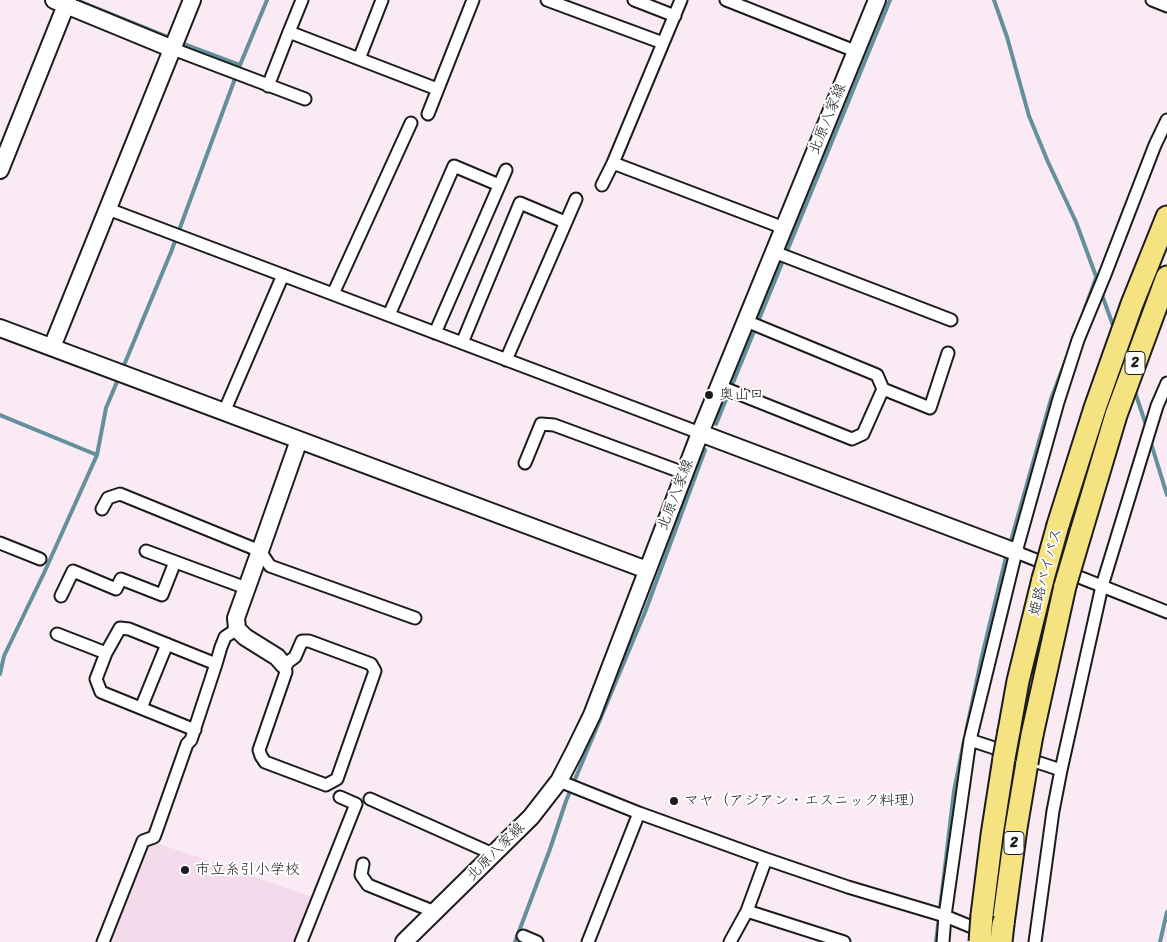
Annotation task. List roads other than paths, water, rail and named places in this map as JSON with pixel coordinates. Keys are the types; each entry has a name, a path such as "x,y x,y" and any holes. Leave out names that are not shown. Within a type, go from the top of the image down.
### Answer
{"highway":[{"name":"姫路バイパス","path":"980,942 992,834 1004,758 1018,681 1043,579 1094,408 1132,304 1167,217"},
{"name":"姫路バイパス","path":"1004,936 1016,828 1027,763 1065,586 1116,415 1167,278"}],"street":[{"path":"52,347 192,0"},
{"path":"268,86 302,0"},
{"path":"359,59 382,0"},
{"path":"428,114 473,0"},
{"path":"547,0 663,43"},
{"path":"634,0 675,16"},
{"path":"602,185 682,0"},
{"path":"726,0 855,51"},
{"name":"北原八家線","path":"404,942 531,817 559,781 574,752 592,715 684,473 877,0"},
{"path":"1152,0 1167,6"},
{"path":"0,170 63,2 173,49 305,100"},
{"path":"289,32 437,89"},
{"path":"942,942 970,740 1016,552 1058,402 1078,340 1155,145 1167,120"},
{"path":"333,294 411,124"},
{"path":"612,163 784,228"},
{"path":"388,315 454,166 499,186"},
{"path":"435,333 506,170"},
{"path":"506,360 576,199"},
{"path":"462,343 520,203 565,222"},
{"path":"108,209 1016,552 1167,612"},
{"path":"774,252 952,320"},
{"path":"224,412 282,275"},
{"path":"746,321 877,375 883,389 930,408 948,354"},
{"path":"0,328 647,570"},
{"path":"1036,942 1053,811 1102,586 1157,406 1167,383"},
{"path":"719,386 852,439 863,434 883,389"},
{"path":"525,463 541,424 554,425 684,473"},
{"path":"284,665 295,657 302,641 309,641 371,664 376,672 338,779 326,785 265,762 261,756 259,750 286,672 284,665 277,657 245,637 238,629 236,618 299,440"},
{"path":"102,509 108,498 120,494 260,552 270,566 416,618"},
{"path":"0,543 40,559"},
{"path":"146,551 246,588"},
{"path":"61,596 72,571 116,589 121,578 162,595 175,562"},
{"path":"195,730 102,692 96,679 106,653 120,628 129,628 216,664"},
{"path":"103,942 143,841 154,837 187,744 195,730 225,637 238,629"},
{"path":"57,634 106,653"},
{"path":"141,708 167,644"},
{"path":"970,740 1061,770"},
{"path":"559,781 766,860 1004,936"},
{"path":"301,942 356,804 340,797"},
{"path":"370,799 493,854"},
{"path":"588,942 639,813"},
{"path":"730,942 747,911 766,860"},
{"path":"363,864 361,875 368,885 435,912"},
{"path":"747,911 844,942"},
{"path":"523,936 536,942"}],"waterway":[{"path":"76,0 173,39"},
{"path":"122,370 171,252 240,65 267,0"},
{"path":"716,424 890,0"},
{"path":"994,0 1007,37 1029,116 1076,222 1097,279"},
{"path":"179,42 240,65"},
{"path":"1084,311 1096,278"},
{"path":"1101,292 1115,331"},
{"path":"1010,544 1051,399 1067,357"},
{"path":"0,674 4,656 97,455 106,408 119,377"},
{"path":"1134,389 1147,428"},
{"path":"0,415 97,455"},
{"path":"1150,440 1167,495"},
{"path":"515,942 566,801 645,612 705,450"},
{"path":"966,732 1007,553"},
{"path":"936,942 954,791 964,741"},
{"path":"1160,942 1167,912"}],"place":[{"name":"奥山口","path":"709,395"},
{"name":"マヤ（アジアン・エスニック料理）","path":"674,801"},
{"name":"市立糸引小学校","path":"185,870"}]}
